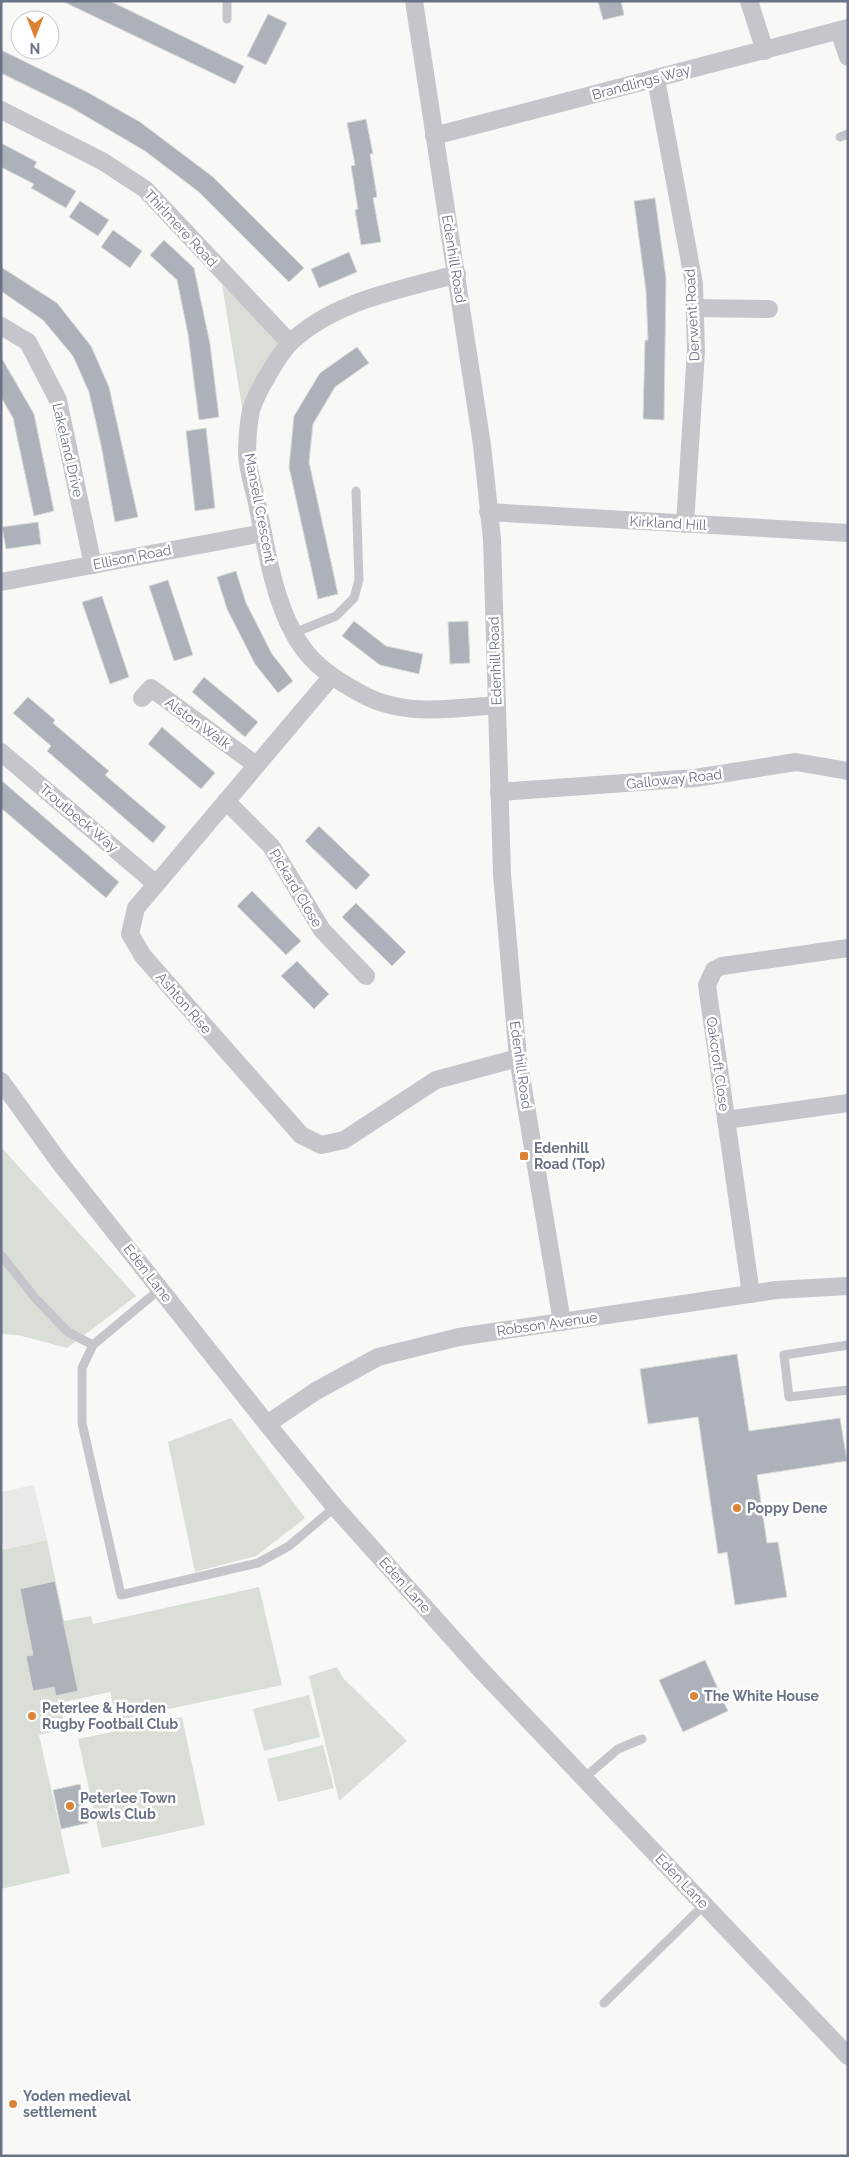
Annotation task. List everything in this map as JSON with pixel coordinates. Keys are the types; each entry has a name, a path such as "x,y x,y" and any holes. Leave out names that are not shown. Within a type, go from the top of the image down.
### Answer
{"street":[{"name":"Edenhill Road","path":"414,1 482,445 492,539 502,874 518,1058 562,1322"},
{"path":"749,1 765,50"},
{"name":"Brandlings Way","path":"434,136 843,30"},
{"path":"843,30 848,57"},
{"name":"Derwent Road","path":"656,78 694,284 696,351 685,524"},
{"name":"Thirlmere Road","path":"1,110 102,161 145,189 290,343"},
{"name":"Mansell Crescent","path":"457,274 367,299 336,311 312,324 290,343 267,376 251,410 247,455 276,590 294,633 311,658 332,676 361,694 391,706 432,710 496,705"},
{"path":"695,308 769,309"},
{"name":"Lakeland Drive","path":"1,326 28,342 58,400 93,564"},
{"name":"Kirkland Hill","path":"488,512 848,533"},
{"name":"Ellison Road","path":"1,582 263,533"},
{"name":"Ashton Rise","path":"332,676 136,908 130,934 143,956 301,1136 321,1145 344,1140 436,1080 518,1058"},
{"name":"Alston Walk","path":"142,698 151,688 256,765"},
{"name":"Troutbeck Way","path":"1,752 156,884"},
{"name":"Galloway Road","path":"499,792 695,778 796,762 848,770"},
{"name":"Pickard Close","path":"226,801 271,846 322,930 366,976"},
{"name":"Oakcroft Close","path":"751,1294 707,985 714,970 722,966 848,948"},
{"name":"Eden Lane","path":"1,1082 60,1163 335,1507 480,1668 848,2056"},
{"path":"726,1120 848,1104"},
{"name":"Robson Avenue","path":"267,1424 316,1391 378,1357 459,1337 776,1290 848,1286"}],"lane":[{"path":"226,19 227,1"},
{"path":"294,633 336,616 354,598 359,580 356,491"},
{"path":"1,1255 36,1299 68,1332 93,1345"},
{"path":"160,1288 93,1345 82,1368 82,1424 120,1595 258,1562 290,1546 335,1507"},
{"path":"848,1345 784,1355 789,1397 848,1390"},
{"path":"584,1778 618,1749 642,1738"},
{"path":"604,2003 704,1905"}],"shaded area":[{"path":"222,285 279,338 277,349 243,413"},
{"path":"1,1147 136,1296 67,1348 18,1335 1,1334"},
{"path":"231,1418 305,1518 256,1556 195,1572 168,1442"},
{"path":"34,1485 47,1540 4,1549 1,1539 1,1492"},
{"path":"47,1540 64,1621 91,1616 93,1624 259,1587 282,1685 117,1720 110,1692 60,1703 65,1729 39,1735 70,1873 1,1889 1,1550"},
{"path":"337,1667 343,1678 407,1741 339,1801 309,1676"},
{"path":"309,1695 320,1737 264,1751 253,1709"},
{"path":"182,1717 205,1825 102,1848 78,1739"},
{"path":"323,1745 334,1788 278,1802 267,1759"}],"building":[{"path":"62,1 110,1 244,66 235,84"},
{"path":"598,1 621,1 624,15 603,20"},
{"path":"268,14 287,23 266,65 247,56"},
{"path":"1,50 10,54 10,60 21,60 87,92 140,122 213,177 304,268 289,282 199,192 145,151 72,108 1,73"},
{"path":"366,119 373,154 370,154 377,197 373,198 381,242 361,245 355,210 358,209 351,166 355,165 347,123"},
{"path":"1,143 37,162 34,167 76,191 66,208 31,188 34,184 1,167"},
{"path":"655,198 666,278 664,420 643,419 645,340 648,340 646,291 634,201"},
{"path":"80,201 109,220 98,236 69,217"},
{"path":"113,230 142,251 130,268 101,247"},
{"path":"164,240 194,268 210,344 219,417 199,420 188,334 177,280 150,255"},
{"path":"349,252 357,272 319,288 311,269"},
{"path":"1,267 57,303 91,346 109,387 138,517 115,522 89,392 73,356 43,320 1,291"},
{"path":"357,347 369,363 335,387 313,424 309,462 338,594 318,599 289,467 294,416 320,373"},
{"path":"1,357 34,414 54,511 34,516 13,418 1,397"},
{"path":"206,428 215,508 195,511 186,431"},
{"path":"38,522 41,544 6,549 2,527"},
{"path":"236,571 246,603 272,654 293,681 278,693 255,664 227,609 217,577"},
{"path":"168,580 193,655 174,661 149,586"},
{"path":"102,596 129,677 110,684 82,602"},
{"path":"354,621 386,646 423,654 419,674 380,665 342,636"},
{"path":"468,621 470,663 450,664 448,622"},
{"path":"204,677 258,722 245,737 192,692"},
{"path":"28,697 55,720 53,723 109,771 105,775 166,827 153,843 47,751 51,746 13,713"},
{"path":"162,727 215,773 201,789 148,744"},
{"path":"1,780 119,882 106,898 1,808"},
{"path":"319,826 370,875 356,890 305,841"},
{"path":"252,891 301,941 286,955 237,906"},
{"path":"356,903 406,952 392,966 342,917"},
{"path":"297,961 329,994 314,1009 281,976"},
{"name":"Poppy Dene","path":"737,1354 749,1431 840,1418 847,1461 757,1475 767,1543 778,1542 787,1597 735,1605 727,1552 718,1554 698,1417 648,1424 640,1369"},
{"path":"55,1581 78,1691 56,1696 54,1687 33,1691 26,1656 33,1655 20,1589"},
{"name":"The White House","path":"705,1660 728,1711 683,1732 659,1680"},
{"name":"Peterlee Town Bowls Club","path":"80,1784 88,1823 61,1829 53,1790"}],"place":[{"name":"Edenhill Road (Top)","path":"524,1156"},
{"name":"Poppy Dene","path":"737,1508"},
{"name":"The White House","path":"694,1696"},
{"name":"Peterlee & Horden Rugby Football Club","path":"32,1716"},
{"name":"Peterlee Town Bowls Club","path":"70,1806"},
{"name":"Yoden medieval settlement","path":"13,2104"}]}
